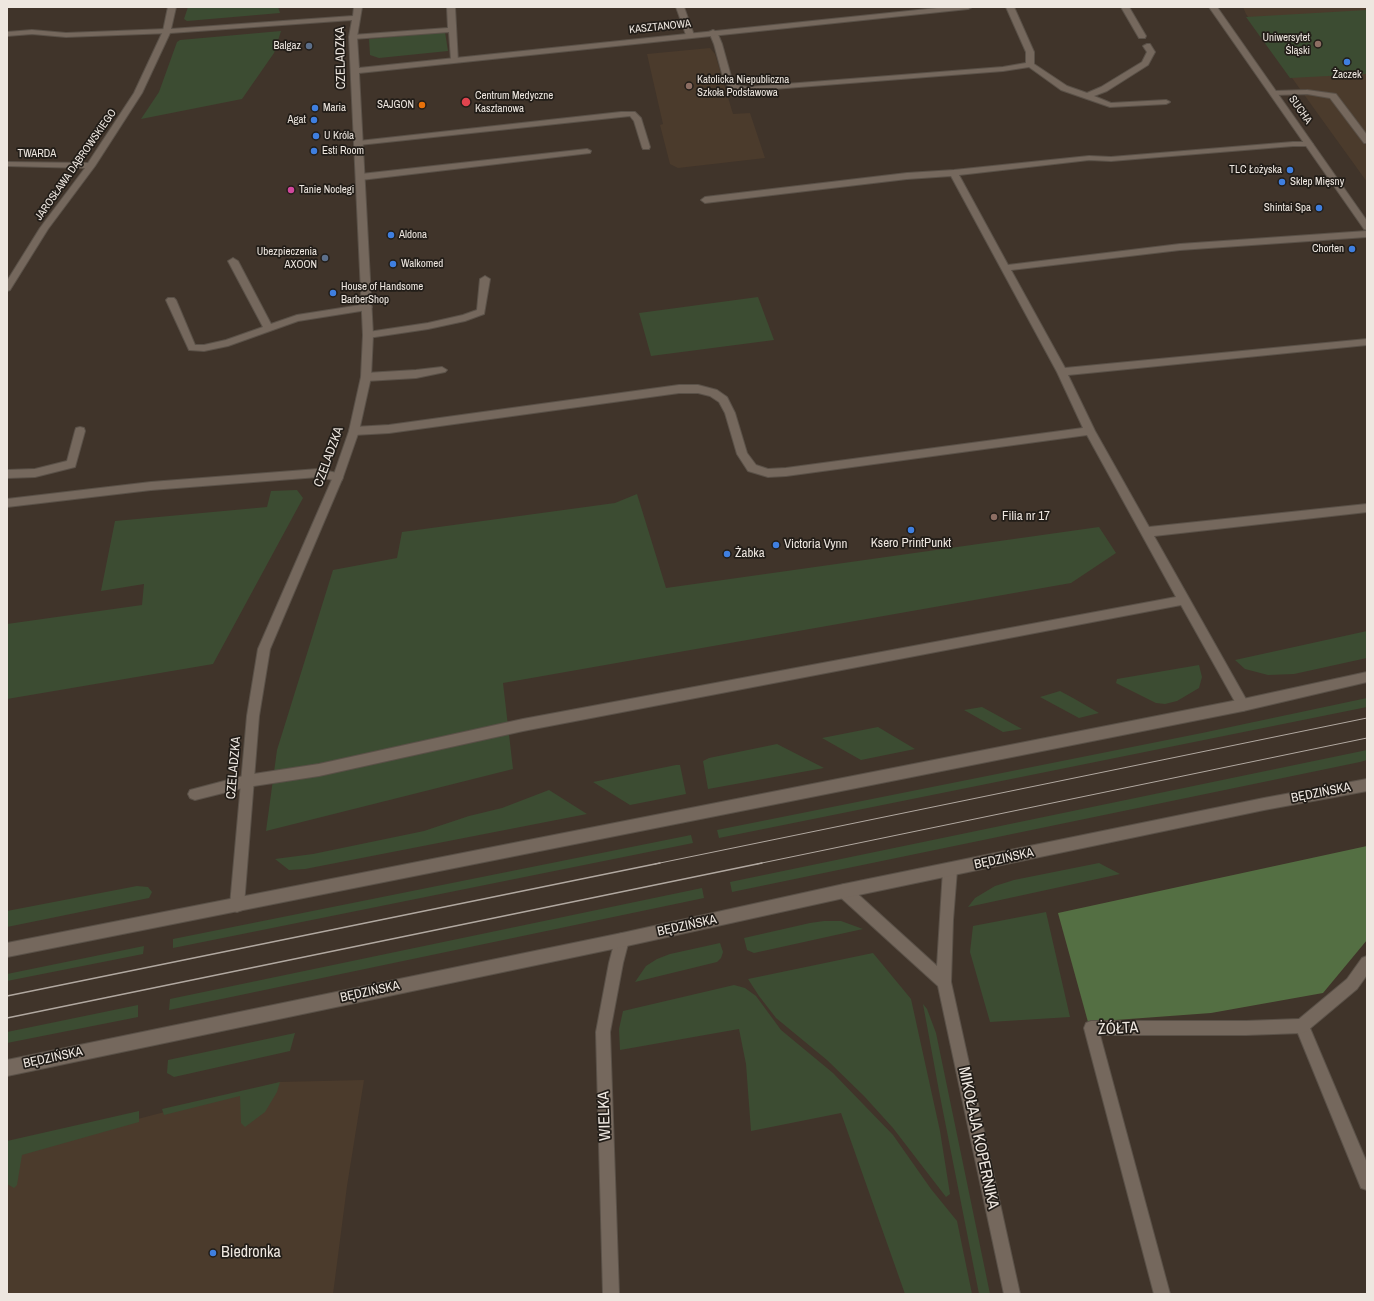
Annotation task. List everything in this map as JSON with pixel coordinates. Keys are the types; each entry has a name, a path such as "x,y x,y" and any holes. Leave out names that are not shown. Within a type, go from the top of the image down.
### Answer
{"street":[{"name":"JAROSŁAWA DĄBROWSKIEGO","path":"7,288 44,228 91,166 138,93 167,31 172,7"},
{"name":"CZELADZKA","path":"237,905 253,716 264,649 338,477 354,431 366,378 368,335 367,307 353,36 358,7"},
{"path":"451,7 455,60"},
{"path":"680,7 690,35"},
{"name":"KASZTANOWA","path":"355,71 713,32 968,7"},
{"path":"1010,7 1030,52 1030,65"},
{"path":"1125,7 1142,36"},
{"name":"SUCHA","path":"1213,7 1366,225"},
{"path":"7,34 32,32 66,35 167,31 355,18"},
{"path":"353,36 452,30"},
{"path":"713,32 718,44 728,81 734,87 748,89 1003,69 1030,65 1064,88 1110,105 1166,102"},
{"path":"1087,96 1104,89 1145,63 1151,52 1147,46"},
{"path":"1274,93 1307,92 1333,96 1367,141"},
{"path":"359,143 632,114 638,120 646,147"},
{"path":"705,200 907,176 954,173 1089,158 1111,159 1293,144 1309,144"},
{"path":"361,177 587,151"},
{"name":"TWARDA","path":"7,164 91,166"},
{"path":"954,173 1062,372 1090,431 1243,705"},
{"path":"1005,268 1180,247 1367,234"},
{"path":"233,261 268,328"},
{"path":"368,335 428,326 465,318 481,312 486,279"},
{"path":"171,300 192,348 204,348 228,343 298,318 367,307"},
{"path":"1062,372 1367,342"},
{"path":"366,378 416,374 442,370"},
{"path":"354,431 397,428 679,389 698,389 713,393 723,400 730,413 742,454 752,468 768,473 786,472 1090,431"},
{"path":"7,474 35,472 71,464 80,431"},
{"path":"7,503 151,486 310,473 338,477"},
{"path":"1146,532 1367,508"},
{"path":"194,794 247,781 318,770 523,725 1184,600"},
{"path":"7,950 1243,705 1367,677"},
{"name":"BĘDZIŃSKA","path":"7,1068 622,940 844,891 1264,804 1367,785"},
{"name":"MIKOŁAJA KOPERNIKA","path":"950,870 946,920 944,982 1012,1294"},
{"path":"844,891 944,982"},
{"name":"WIELKA","path":"611,1294 603,1032 616,963 622,940"},
{"path":"1367,963 1352,984 1302,1026 1367,1182"},
{"name":"ŻÓŁTA","path":"1162,1294 1091,1028 1246,1028 1302,1026"}],"shaded area":[{"name":"Uniwersytet Śląski","path":"1243,7 1367,7 1367,182 1246,14"},
{"name":"Katolicka Niepubliczna Szkoła Podstawowa","path":"710,48 715,54 733,114 750,113 765,158 678,168 670,164 660,125 663,124 647,54"},
{"path":"364,1080 347,1186 333,1294 7,1294 7,1153 280,1082"}],"green space":[{"path":"188,7 278,7 280,13 187,21 184,19"},
{"name":"Uniwersytet Śląski","path":"1367,10 1367,74 1290,78 1246,17"},
{"path":"281,31 274,53 242,99 141,119 159,92 177,42 180,40"},
{"path":"445,32 448,51 379,58 370,55 369,39"},
{"path":"758,297 774,340 651,356 639,313"},
{"path":"297,490 303,498 213,664 7,699 7,624 142,605 144,584 101,591 115,521 267,507 271,491"},
{"path":"637,494 666,588 1099,527 1116,553 1071,583 503,683 513,769 266,831 277,750 333,570 397,558 402,532 615,503"},
{"path":"1367,631 1367,658 1294,674 1268,675 1245,669 1235,660"},
{"path":"1199,665 1202,677 1199,688 1177,701 1165,704 1156,703 1116,683 1117,679"},
{"path":"1060,691 1099,713 1079,718 1040,697"},
{"path":"1367,698 1367,707 719,838 717,830 1202,733"},
{"path":"982,707 1022,729 1003,732 964,710"},
{"path":"878,727 915,749 861,760 822,738"},
{"path":"777,744 824,768 708,789 703,761 709,758"},
{"path":"1367,750 1367,760 1360,762 732,892 730,882"},
{"path":"680,765 686,794 630,805 593,782"},
{"path":"549,790 587,814 305,869 289,870 275,859 313,854 424,831 469,816 502,808"},
{"path":"691,835 693,843 173,948 173,939"},
{"path":"1367,846 1367,940 1323,993 1211,1013 1088,1022 1058,913"},
{"path":"1099,863 1120,874 968,907 975,898 995,886 1014,880"},
{"path":"137,886 148,887 152,892 149,898 7,927 7,911"},
{"path":"702,888 704,898 169,1010 170,999"},
{"path":"1046,912 1070,1017 990,1022 970,952 973,926"},
{"path":"824,921 841,921 863,929 754,953 747,950 744,938"},
{"path":"720,943 723,952 721,958 717,962 635,982 646,966 657,959 670,954"},
{"path":"144,946 143,954 7,981 7,974"},
{"path":"873,953 911,999 940,1131 950,1194 946,1197 893,1128 864,1096 827,1060 776,1018 748,979"},
{"path":"734,985 745,988 756,996 781,1030 833,1073 893,1135 931,1189 957,1221 972,1294 905,1294 841,1113 751,1131 746,1064 739,1029 620,1050 619,1029 623,1011"},
{"path":"923,1004 927,1009 936,1033 990,1294 979,1294"},
{"path":"138,1005 138,1017 7,1043 7,1032"},
{"path":"295,1033 290,1051 174,1077 167,1073 168,1060"},
{"path":"280,1082 277,1092 265,1112 245,1127 241,1123 240,1096 164,1115 162,1109"},
{"path":"139,1111 139,1122 22,1155 17,1185 14,1188 7,1184 7,1141"}],"tram line":[{"path":"655,864 1367,718"},
{"path":"757,864 1367,738"},
{"path":"7,996 660,863"},
{"path":"7,1018 762,863"}],"place":[{"name":"Uniwersytet Śląski","path":"1318,44"},
{"name":"Balgaz","path":"309,46"},
{"name":"Żaczek","path":"1347,62"},
{"name":"Katolicka Niepubliczna Szkoła Podstawowa","path":"689,86"},
{"name":"Centrum Medyczne Kasztanowa","path":"466,102"},
{"name":"SAJGON","path":"422,105"},
{"name":"Maria","path":"315,108"},
{"name":"Agat","path":"314,120"},
{"name":"U Króla","path":"316,136"},
{"name":"Esti Room","path":"314,151"},
{"name":"TLC Łożyska","path":"1290,170"},
{"name":"Sklep Mięsny","path":"1282,182"},
{"name":"Tanie Noclegi","path":"291,190"},
{"name":"Shintai Spa","path":"1319,208"},
{"name":"Aldona","path":"391,235"},
{"name":"Chorten","path":"1352,249"},
{"name":"Ubezpieczenia AXOON","path":"325,258"},
{"name":"Walkomed","path":"393,264"},
{"name":"House of Handsome BarberShop","path":"333,293"},
{"name":"Filia nr 17","path":"994,517"},
{"name":"Ksero PrintPunkt","path":"911,530"},
{"name":"Victoria Vynn","path":"776,545"},
{"name":"Żabka","path":"727,554"},
{"name":"Biedronka","path":"213,1253"}]}
